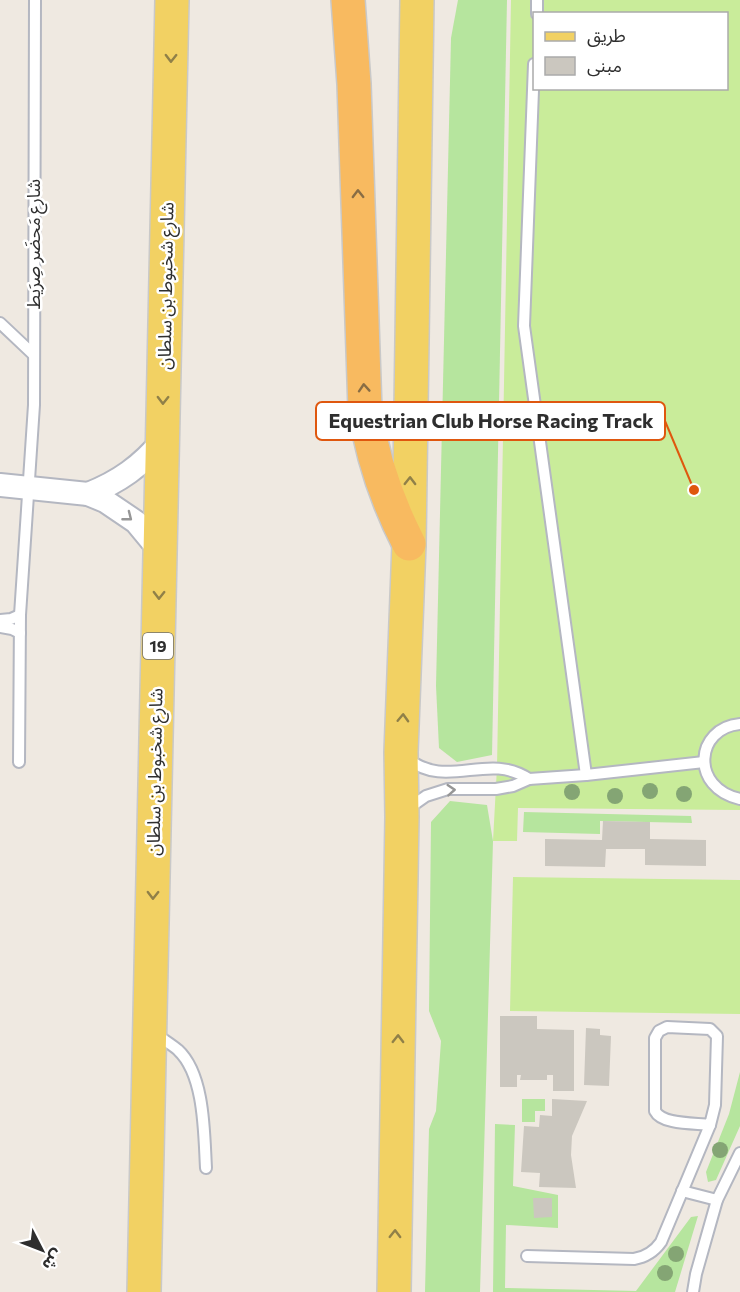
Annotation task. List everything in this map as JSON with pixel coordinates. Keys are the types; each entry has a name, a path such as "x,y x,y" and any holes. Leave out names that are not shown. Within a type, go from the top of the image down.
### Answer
{"highway":[{"path":"348,0 354,84 365,410 369,438 385,492 409,544"}],"main road":[{"name":"شارع شخبوط بن سلطان","path":"144,1292 172,0"},
{"path":"394,1292 402,817 401,752 409,544 417,0"}],"street":[{"path":"88,494 122,478 144,461 163,441"},
{"path":"0,486 88,494 105,501 129,517 149,536 160,551"}],"lane":[{"name":"شارع مَحضَر صِرَيط","path":"19,762 20,633 30,488 34,355 35,0"},
{"path":"533,90 524,326 586,775"},
{"path":"0,323 34,355"},
{"path":"0,620 21,615"},
{"path":"0,627 12,628 20,633"},
{"path":"740,724 732,725 714,736 707,748 704,762 707,776 715,789 727,796 740,799"},
{"path":"401,752 417,765 436,772 446,773 497,767 514,771 529,779"},
{"path":"402,817 417,801 447,789 504,788 529,779 704,762"},
{"path":"527,1256 634,1259 647,1256 661,1242 711,1125 715,1104 717,1036 710,1029 704,1028 663,1028 656,1038 655,1106 658,1115 666,1120 711,1125"},
{"path":"150,1029 180,1051 198,1086 206,1168"},
{"path":"693,1292 717,1200 740,1153"},
{"path":"682,1191 717,1200"}],"green space":[{"path":"458,0 507,0 492,755 457,762 439,748 436,686 451,38"},
{"path":"511,0 740,0 740,810 518,808 517,841 493,841 497,767"},
{"path":"450,801 487,805 493,841 480,1292 425,1292 429,1129 436,1111 441,1041 429,1011 431,822"},
{"path":"524,812 691,816 692,823 600,821 600,834 523,832"},
{"path":"513,877 740,880 740,1014 510,1011"},
{"path":"740,1072 740,1126 716,1180 708,1182 706,1172 729,1114"},
{"path":"522,1099 545,1099 545,1111 535,1111 535,1122 522,1122"},
{"path":"495,1124 515,1125 513,1186 558,1195 558,1228 506,1225 505,1288 636,1291 691,1217 698,1216 675,1292 493,1292"}],"building":[{"path":"603,821 650,822 650,839 706,840 706,866 645,865 645,849 606,849 605,867 545,866 545,839 602,840"},
{"path":"500,1016 537,1016 537,1029 574,1030 574,1091 553,1091 553,1075 547,1075 547,1080 520,1080 521,1075 517,1075 517,1087 500,1087"},
{"path":"586,1028 600,1029 600,1035 611,1036 609,1086 584,1085"},
{"path":"552,1099 587,1101 572,1136 571,1155 576,1188 539,1187 540,1173 521,1172 524,1126 539,1127 540,1115 552,1116"},
{"path":"533,1198 552,1198 552,1217 534,1218"}],"place":[{"name":"Equestrian Club Horse Racing Track","path":"694,490"}]}
